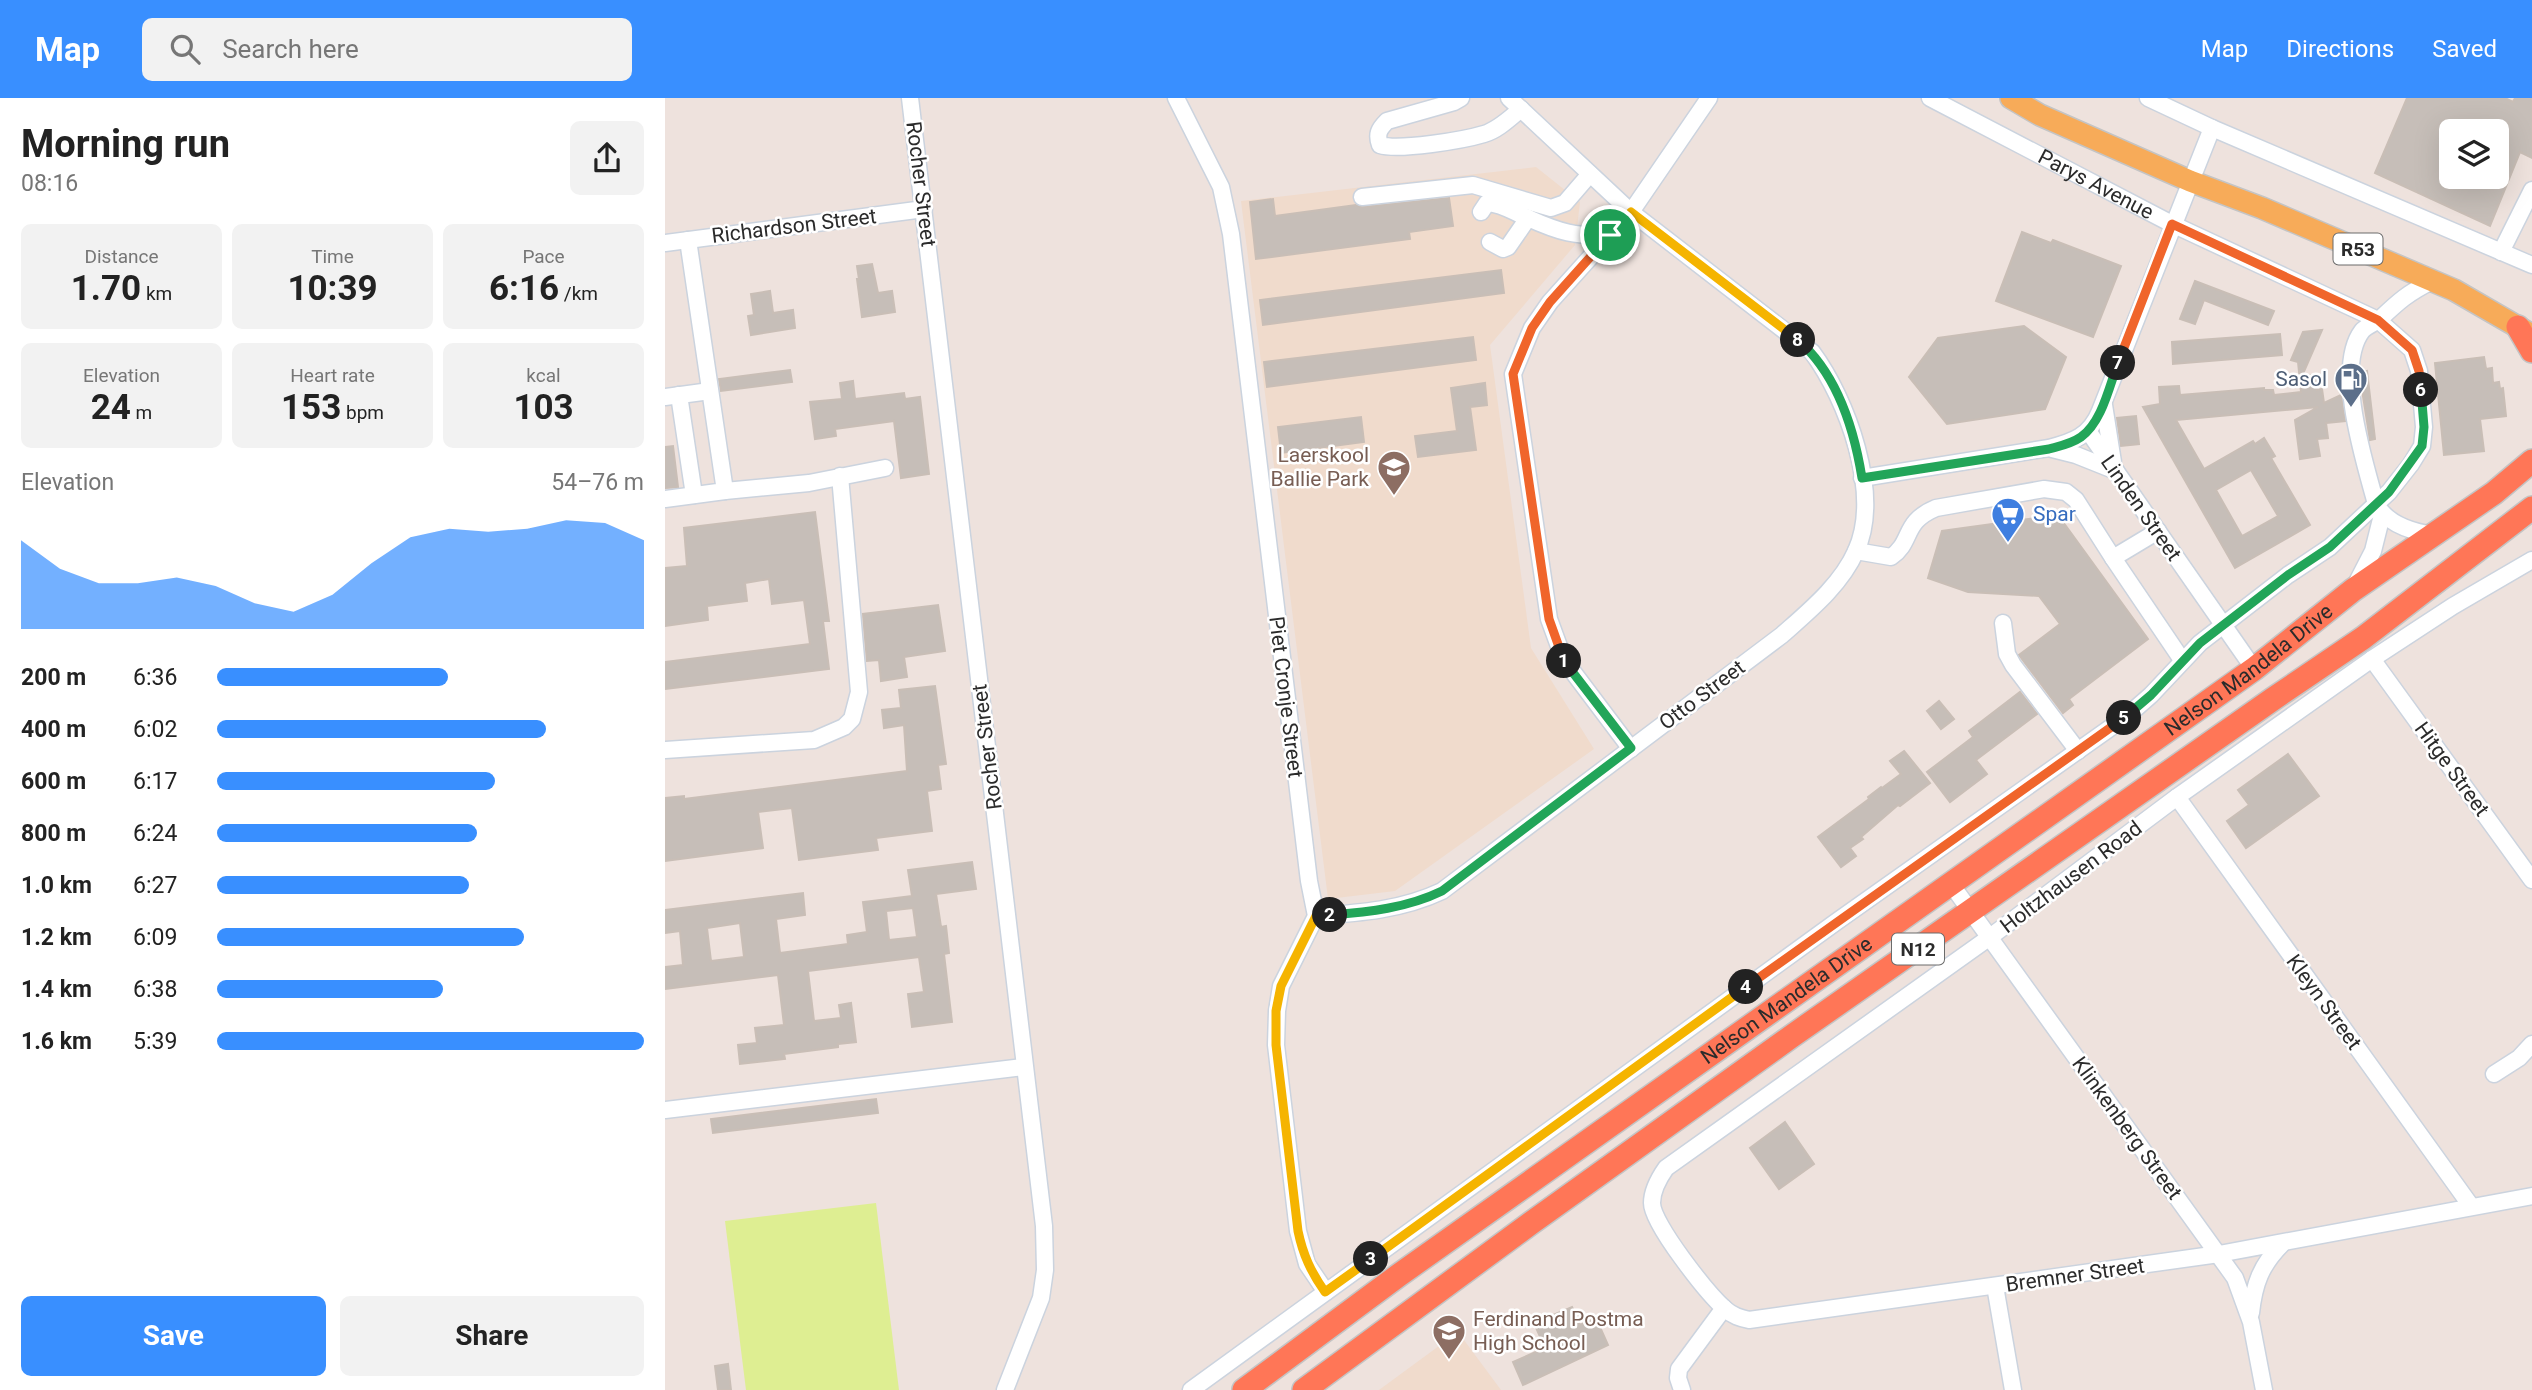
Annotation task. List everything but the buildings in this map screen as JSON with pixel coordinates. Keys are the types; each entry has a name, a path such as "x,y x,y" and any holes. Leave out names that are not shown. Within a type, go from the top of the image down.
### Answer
{"highway":[{"path":"2525,467 2532,447"},
{"name":"Nelson Mandela Drive","path":"1244,1390 1399,1275 2254,669 2353,590 2434,535 2525,467"},
{"name":"Nelson Mandela Drive","path":"1304,1390 1633,1150 2363,638 2532,508"},
{"path":"2452,571 2475,562 2532,528"}],"main road":[{"name":"Parys Avenue","path":"2011,98 2040,115 2190,181 2262,208 2454,290 2529,336"}],"street":[{"name":"Rocher Street","path":"910,98 1044,1226 1045,1270 1041,1298 1005,1390"},
{"name":"Piet Cronje Street","path":"1176,98 1221,187 1231,234 1278,637 1309,881 1316,916"},
{"path":"1461,98 1387,121 1380,128 1377,138 1380,145 1424,145 1486,134 1500,126 1515,104"},
{"path":"1631,748 1564,660 1549,619 1513,374 1532,328 1550,302 1631,212 1709,98"},
{"name":"Parys Avenue","path":"1930,98 2172,224 2378,320 2412,350 2419,371 2424,427 2422,446 2379,509"},
{"path":"2148,98 2532,265"},
{"name":"Otto Street","path":"1316,916 1395,908 1422,901 1442,891 1819,603 1856,551 1863,523 1862,478 1851,431 1829,378 1812,352 1631,212 1515,104"},
{"path":"1862,478 2049,449 2070,443 2088,431 2095,421 2212,128"},
{"path":"1362,197 1473,185 1551,208 1565,203 1590,174"},
{"path":"2501,252 2532,190"},
{"path":"1482,212 1486,203 1500,204 1576,236 1610,235"},
{"name":"Richardson Street","path":"665,243 924,209"},
{"path":"1490,242 1503,249 1509,247 1528,218"},
{"path":"688,240 725,491"},
{"path":"2353,590 2373,551 2379,509 2354,415 2350,384 2352,358 2362,332 2405,295 2431,281"},
{"path":"694,495 672,396 710,391"},
{"path":"2103,401 2116,471"},
{"name":"Linden Street","path":"2088,431 2254,669"},
{"path":"2049,449 2064,450 2116,471"},
{"path":"665,499 809,483 885,468"},
{"path":"665,750 814,740 838,731 852,719 859,692 840,476"},
{"path":"1856,551 1891,557 1898,552 1915,520 1936,508 2044,489 2067,492 2076,500 2182,660"},
{"path":"2379,509 2419,533 2434,535"},
{"path":"1191,1390 1836,922 2078,751 2151,695 2200,643 2379,509"},
{"path":"2113,558 2158,531"},
{"name":"Holtzhausen Road","path":"1659,1225 1652,1203 1659,1178 1666,1168 1990,937 2177,797 2372,659 2453,606 2532,560"},
{"path":"2003,623 2007,654 2078,751"},
{"name":"Hitge Street","path":"2372,659 2532,880"},
{"name":"Kleyn Street","path":"2177,797 2471,1206"},
{"name":"Klinkenberg Street","path":"1951,884 2235,1278 2251,1322 2264,1390"},
{"path":"1316,916 1281,986 1276,1011 1276,1045 1298,1231 1307,1264 1325,1292"},
{"path":"2494,1074 2519,1058 2532,1044"},
{"path":"665,1110 1023,1067"},
{"name":"Bremner Street","path":"1659,1225 1724,1308 1735,1317 1749,1320 2219,1254 2532,1196"},
{"path":"2251,1322 2253,1290 2258,1275 2282,1244"},
{"path":"1995,1286 2013,1390"},
{"path":"1682,1390 1678,1378 1679,1369 1724,1308"}],"shaded area":[{"name":"Laerskool Ballie Park","path":"1536,167 1580,202 1575,245 1490,345 1531,648 1594,749 1395,891 1328,899 1241,201"},
{"name":"Ferdinand Postma High School","path":"1458,1332 1501,1390 1379,1390"}],"green space":[{"path":"876,1203 899,1390 746,1390 725,1221"}],"place":[{"name":"Sasol","path":"2351,409"},
{"name":"Laerskool Ballie Park","path":"1394,497"},
{"name":"Spar","path":"2008,544"},
{"name":"Ferdinand Postma High School","path":"1449,1361"}],"route":[{"path":"1631,212 1812,352 1822,365 1841,403 1859,457 1862,478 2049,449 2070,443 2088,431 2095,421 2172,224 2378,320 2400,338 2412,350 2419,371 2424,427 2422,446 2389,492 2353,528 2200,643 2151,695 2127,716 1836,922 1325,1292 1307,1264 1298,1231 1276,1045 1276,1011 1281,986 1316,916 1395,908 1422,901 1442,891 1631,748 1564,660 1549,619 1513,374 1532,328 1550,302 1610,235 1631,212"}]}
